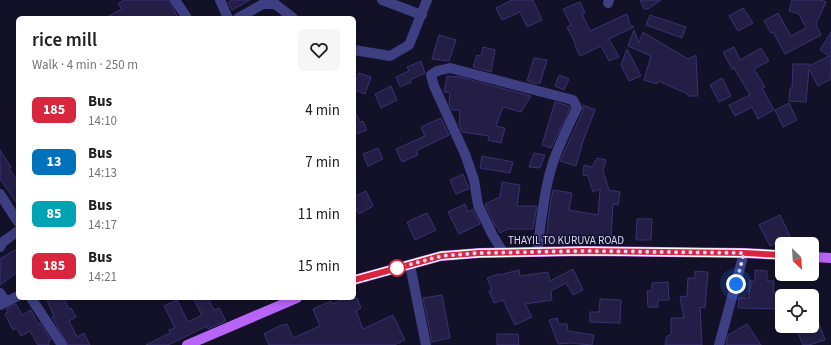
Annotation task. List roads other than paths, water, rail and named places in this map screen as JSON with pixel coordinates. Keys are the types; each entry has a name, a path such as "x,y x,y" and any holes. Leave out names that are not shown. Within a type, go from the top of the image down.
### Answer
{"main road":[{"name":"THAYIL TO KURUVA ROAD","path":"356,279 441,256 479,253 584,251 775,255"},
{"path":"819,257 831,258"},
{"path":"187,345 293,300"}],"street":[{"path":"174,0 186,16"},
{"path":"220,0 227,16"},
{"path":"382,0 422,15"},
{"path":"356,50 390,56 409,45 427,0"},
{"path":"242,16 263,4 275,4 290,16"},
{"path":"502,252 478,205 474,180 466,154 434,86 431,75 437,71 450,68 573,100 577,108 551,167 545,191 537,252"},
{"path":"0,194 16,219"},
{"path":"0,246 16,232"},
{"path":"719,345 744,253"},
{"path":"410,265 426,345"},
{"path":"0,293 3,304 16,297"},
{"path":"32,300 62,345"}]}
